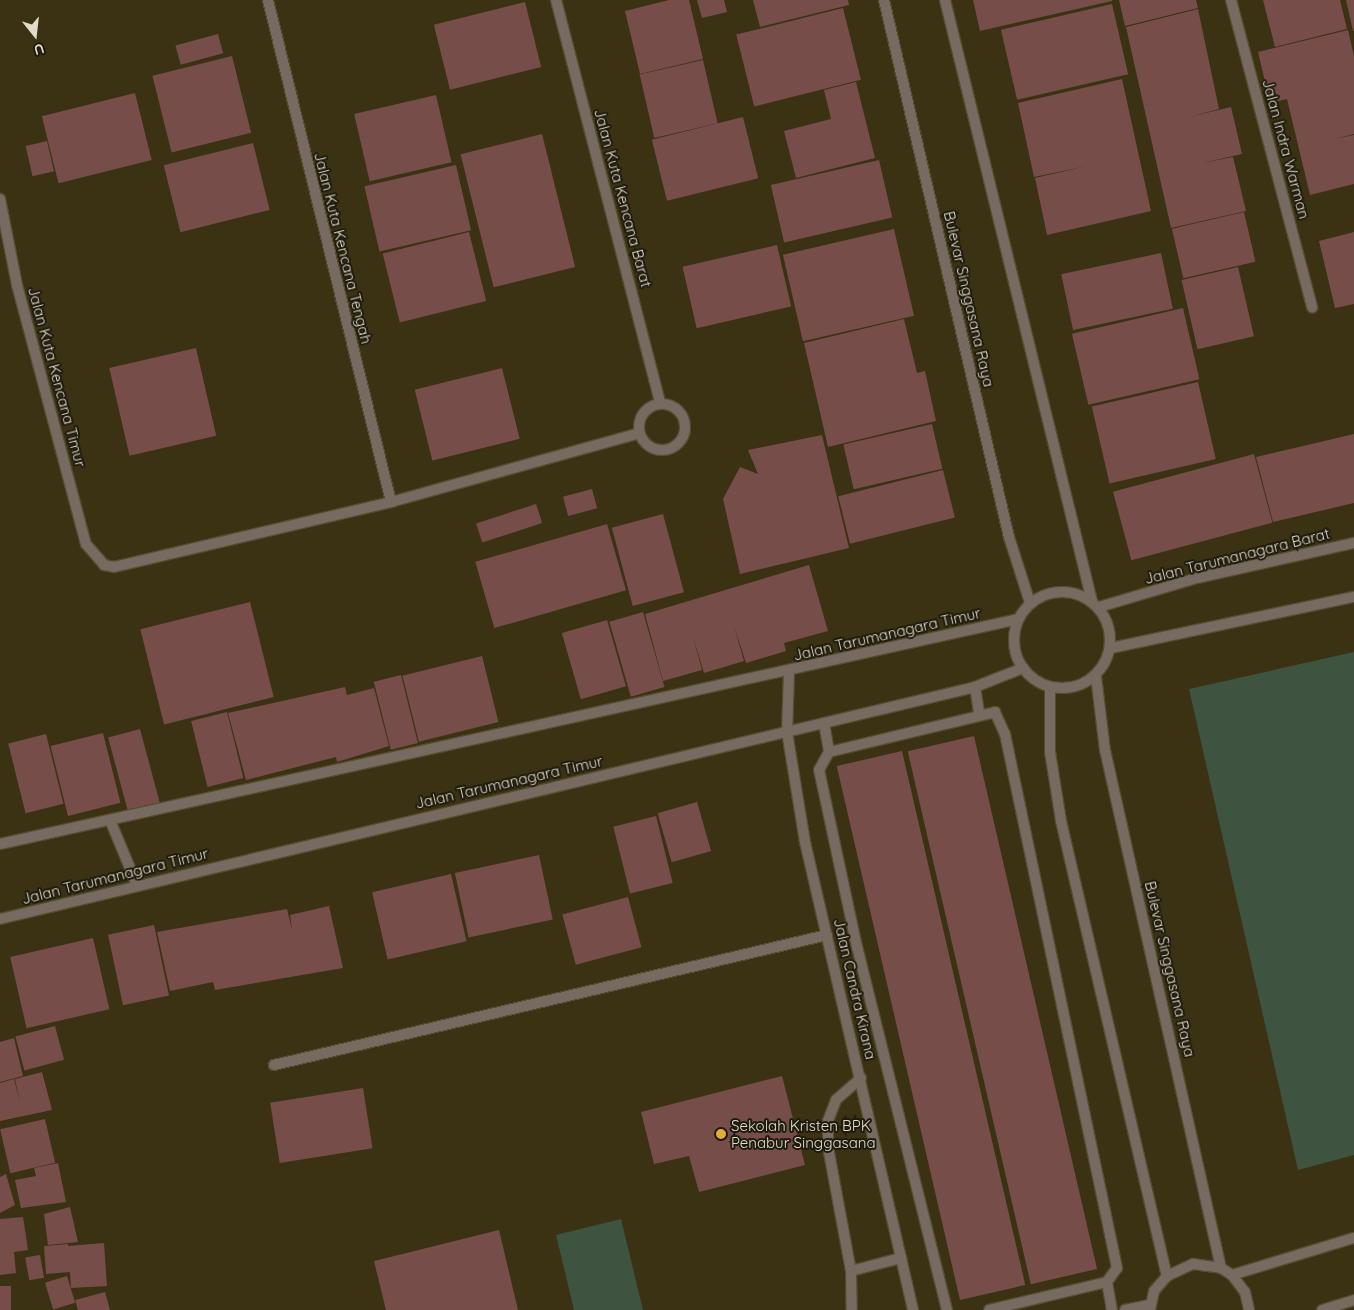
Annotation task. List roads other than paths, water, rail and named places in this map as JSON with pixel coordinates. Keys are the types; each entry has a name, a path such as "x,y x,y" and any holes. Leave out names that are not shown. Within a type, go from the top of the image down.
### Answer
{"street":[{"name":"Jalan Kuta Kencana Tengah","path":"268,0 391,502"},
{"name":"Jalan Kuta Kencana Barat","path":"556,0 660,403"},
{"name":"Bulevar Singgasana Raya","path":"884,0 1012,548 1030,603"},
{"path":"945,0 1096,604 1109,626 1111,648 1096,676 1075,687 1050,687 1023,668 1013,644 1018,619 1030,603 1050,592 1072,592 1096,604"},
{"name":"Jalan Indra Warman","path":"1230,0 1312,306"},
{"name":"Jalan Kuta Kencana Timur","path":"0,199 19,295 86,544 95,559 114,567 391,502"},
{"path":"660,403 680,411 685,420 681,440 674,447 653,448 639,433 643,413 660,403"},
{"path":"391,502 639,433"},
{"name":"Jalan Tarumanagara Barat","path":"1096,604 1197,578 1354,544"},
{"path":"1111,648 1354,597"},
{"name":"Jalan Tarumanagara Timur","path":"0,844 789,672 1018,619"},
{"name":"Jalan Tarumanagara Timur","path":"0,919 137,885 824,724 975,686 1023,668"},
{"name":"Jalan Candra Kirana","path":"789,672 787,732 827,935 913,1310"},
{"name":"Bulevar Singgasana Raya","path":"1096,676 1106,750 1221,1268"},
{"path":"975,686 979,713"},
{"path":"1050,687 1050,752 1061,821 1167,1276"},
{"path":"947,1310 822,790 820,765 829,752 979,713 995,712 1005,734 1117,1258 1116,1274 1107,1282 989,1310"},
{"path":"824,724 829,752"},
{"path":"110,820 137,885"},
{"path":"274,1065 827,935"},
{"path":"852,1310 851,1270 828,1147 828,1121 836,1100 861,1078"},
{"path":"1232,1275 1354,1238"},
{"path":"851,1270 901,1258"},
{"path":"1125,1310 1150,1308 1167,1276 1193,1264 1221,1268 1232,1275 1245,1292 1249,1310"},
{"path":"1107,1282 1112,1310"},
{"path":"1322,1310 1354,1300"}],"place":[{"name":"Sekolah Kristen BPK Penabur Singgasana","path":"721,1134"}]}
